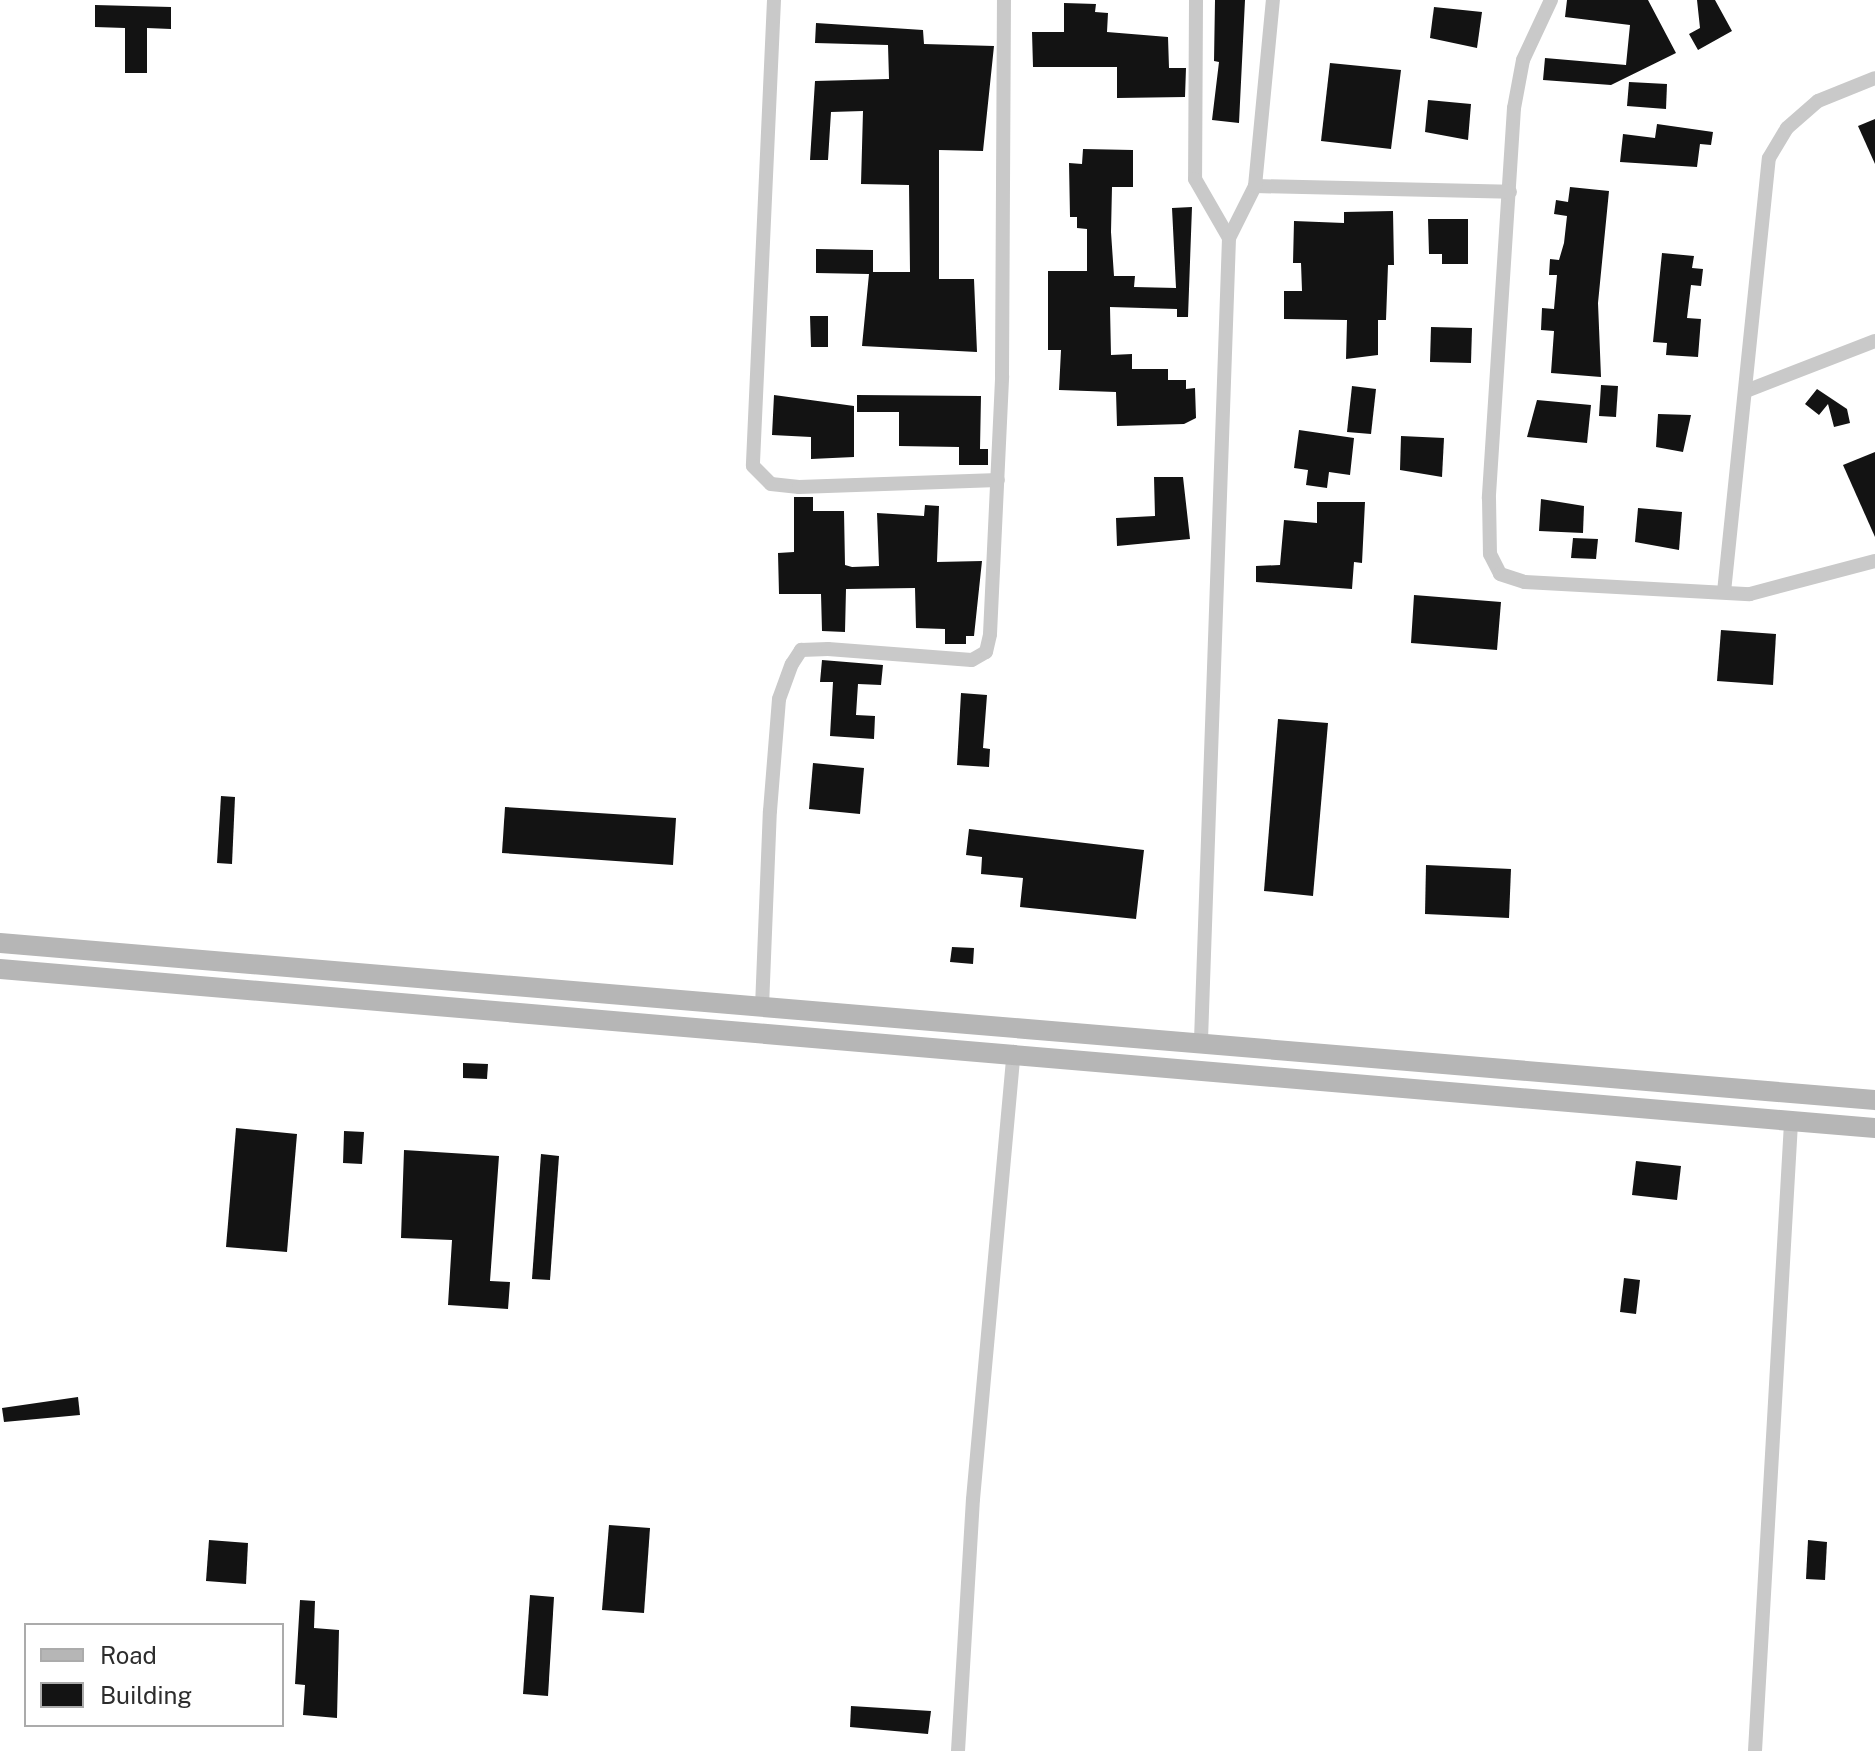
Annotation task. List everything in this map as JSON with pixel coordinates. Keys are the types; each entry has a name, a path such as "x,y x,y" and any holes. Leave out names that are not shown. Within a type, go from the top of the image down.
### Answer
{"street":[{"path":"774,0 753,466 771,484 799,487 998,480"},
{"path":"762,1007 779,699 792,664 801,650 972,660 986,652 998,480 1004,0"},
{"path":"1196,0 1195,179 1229,238"},
{"path":"1201,1040 1229,238 1255,186 1273,0"},
{"path":"1551,0 1523,60 1510,192 1489,498 1490,554 1500,574 1525,582 1750,594 1820,579 1875,561"},
{"path":"1724,592 1769,158 1787,128 1818,101 1875,78"},
{"path":"1255,186 1510,192"},
{"path":"1746,391 1875,341"},
{"path":"0,943 762,1007 1201,1040 1875,1100"},
{"path":"0,969 1014,1052 1875,1128"},
{"path":"958,1751 973,1499 1014,1052"},
{"path":"1755,1751 1791,1122"}],"building":[{"path":"1215,0 1245,0 1239,123 1212,120 1219,62 1214,61"},
{"path":"1567,0 1648,0 1676,53 1611,85 1543,80 1545,58 1626,65 1630,25 1565,17"},
{"path":"1697,0 1715,0 1732,31 1698,50 1689,34 1700,28"},
{"path":"1064,3 1096,4 1095,12 1108,13 1107,32 1168,37 1169,68 1186,68 1185,97 1117,98 1117,67 1033,67 1032,32 1064,32"},
{"path":"95,5 171,7 171,29 147,28 147,73 125,73 125,28 95,27"},
{"path":"1434,7 1482,12 1477,48 1430,38"},
{"path":"816,23 923,30 924,44 994,46 983,151 939,150 939,279 974,279 977,352 862,346 869,274 816,273 816,249 873,250 873,272 910,272 909,185 861,184 863,111 831,112 828,160 810,160 815,81 889,79 888,45 815,43"},
{"path":"1330,63 1401,70 1391,149 1321,141"},
{"path":"1629,82 1667,84 1666,109 1627,106"},
{"path":"1428,100 1471,104 1468,140 1425,132"},
{"path":"1875,119 1875,164 1858,126"},
{"path":"1657,124 1713,132 1711,145 1700,144 1697,167 1620,162 1623,134 1655,138"},
{"path":"1083,149 1133,150 1133,187 1112,187 1111,232 1114,276 1135,276 1134,287 1176,288 1172,208 1192,207 1188,317 1177,317 1177,309 1110,307 1111,355 1132,354 1132,369 1168,369 1168,380 1186,380 1186,389 1195,388 1196,418 1184,424 1117,426 1116,392 1059,390 1061,350 1048,350 1048,271 1087,271 1087,229 1077,228 1077,217 1070,217 1069,163 1082,164"},
{"path":"1570,187 1609,191 1598,303 1601,377 1551,373 1554,331 1541,330 1542,308 1554,309 1557,275 1549,275 1550,259 1559,260 1564,243 1567,216 1554,214 1556,200 1568,202"},
{"path":"1393,211 1394,265 1388,265 1386,320 1378,320 1378,355 1346,359 1347,320 1284,319 1284,291 1302,291 1301,263 1293,263 1294,221 1344,223 1344,212"},
{"path":"1428,219 1468,219 1468,264 1442,264 1442,254 1429,254"},
{"path":"1662,253 1694,256 1692,268 1703,269 1701,286 1691,285 1687,318 1701,319 1698,357 1666,355 1667,343 1653,342"},
{"path":"810,316 828,316 828,347 811,347"},
{"path":"1431,327 1472,328 1471,363 1430,362"},
{"path":"1601,385 1618,386 1616,417 1599,416"},
{"path":"1352,386 1376,389 1371,434 1347,432"},
{"path":"1817,389 1847,409 1850,423 1834,427 1828,404 1819,415 1805,404"},
{"path":"774,395 854,406 854,457 811,459 811,437 772,435"},
{"path":"857,395 981,396 980,449 988,449 988,465 959,465 959,447 899,446 899,412 857,412"},
{"path":"1537,400 1591,405 1587,443 1527,437"},
{"path":"1658,414 1691,415 1683,452 1656,447"},
{"path":"1299,430 1354,438 1350,475 1329,472 1327,488 1306,485 1308,470 1294,468"},
{"path":"1401,436 1444,438 1442,477 1400,470"},
{"path":"1875,452 1875,537 1843,465"},
{"path":"1154,477 1183,477 1190,539 1117,546 1116,518 1155,516"},
{"path":"794,497 813,497 813,511 844,511 845,565 852,567 879,566 877,513 924,516 925,505 939,506 937,562 982,561 974,636 966,636 966,644 945,644 945,629 916,628 915,588 846,589 845,632 822,631 821,594 779,594 778,553 794,552"},
{"path":"1541,499 1584,506 1583,533 1539,531"},
{"path":"1317,502 1365,502 1362,563 1354,562 1352,589 1256,582 1256,566 1280,565 1284,520 1317,523"},
{"path":"1638,508 1682,512 1679,550 1635,542"},
{"path":"1573,538 1598,539 1596,559 1571,558"},
{"path":"1414,595 1501,602 1497,650 1411,643"},
{"path":"1721,630 1776,634 1773,685 1717,681"},
{"path":"822,660 883,665 881,685 858,684 856,715 875,716 874,739 830,736 833,682 820,682"},
{"path":"961,693 987,695 983,748 990,749 989,767 957,765"},
{"path":"1278,719 1328,723 1313,896 1264,891"},
{"path":"813,763 864,768 860,814 809,809"},
{"path":"221,796 235,797 232,864 217,863"},
{"path":"505,807 676,818 673,865 502,853"},
{"path":"969,829 1144,850 1136,919 1020,907 1023,878 981,874 982,857 966,855"},
{"path":"1426,865 1511,869 1509,918 1425,914"},
{"path":"952,947 974,948 973,964 950,962"},
{"path":"463,1063 488,1064 487,1079 463,1078"},
{"path":"236,1128 297,1134 287,1252 226,1247"},
{"path":"344,1131 364,1132 362,1164 343,1163"},
{"path":"404,1150 499,1156 490,1281 510,1282 508,1309 448,1305 452,1240 401,1238"},
{"path":"541,1154 559,1156 550,1280 532,1279"},
{"path":"1636,1161 1681,1166 1677,1200 1632,1195"},
{"path":"1624,1278 1640,1280 1636,1314 1620,1312"},
{"path":"78,1397 80,1415 4,1422 2,1408"},
{"path":"609,1525 650,1528 644,1613 602,1610"},
{"path":"209,1540 248,1543 246,1584 206,1581"},
{"path":"1808,1540 1827,1542 1825,1580 1806,1579"},
{"path":"530,1595 554,1597 548,1696 523,1694"},
{"path":"300,1600 315,1601 314,1628 339,1630 337,1718 303,1715 305,1685 295,1684"},
{"path":"851,1706 931,1711 928,1734 850,1727"}]}
